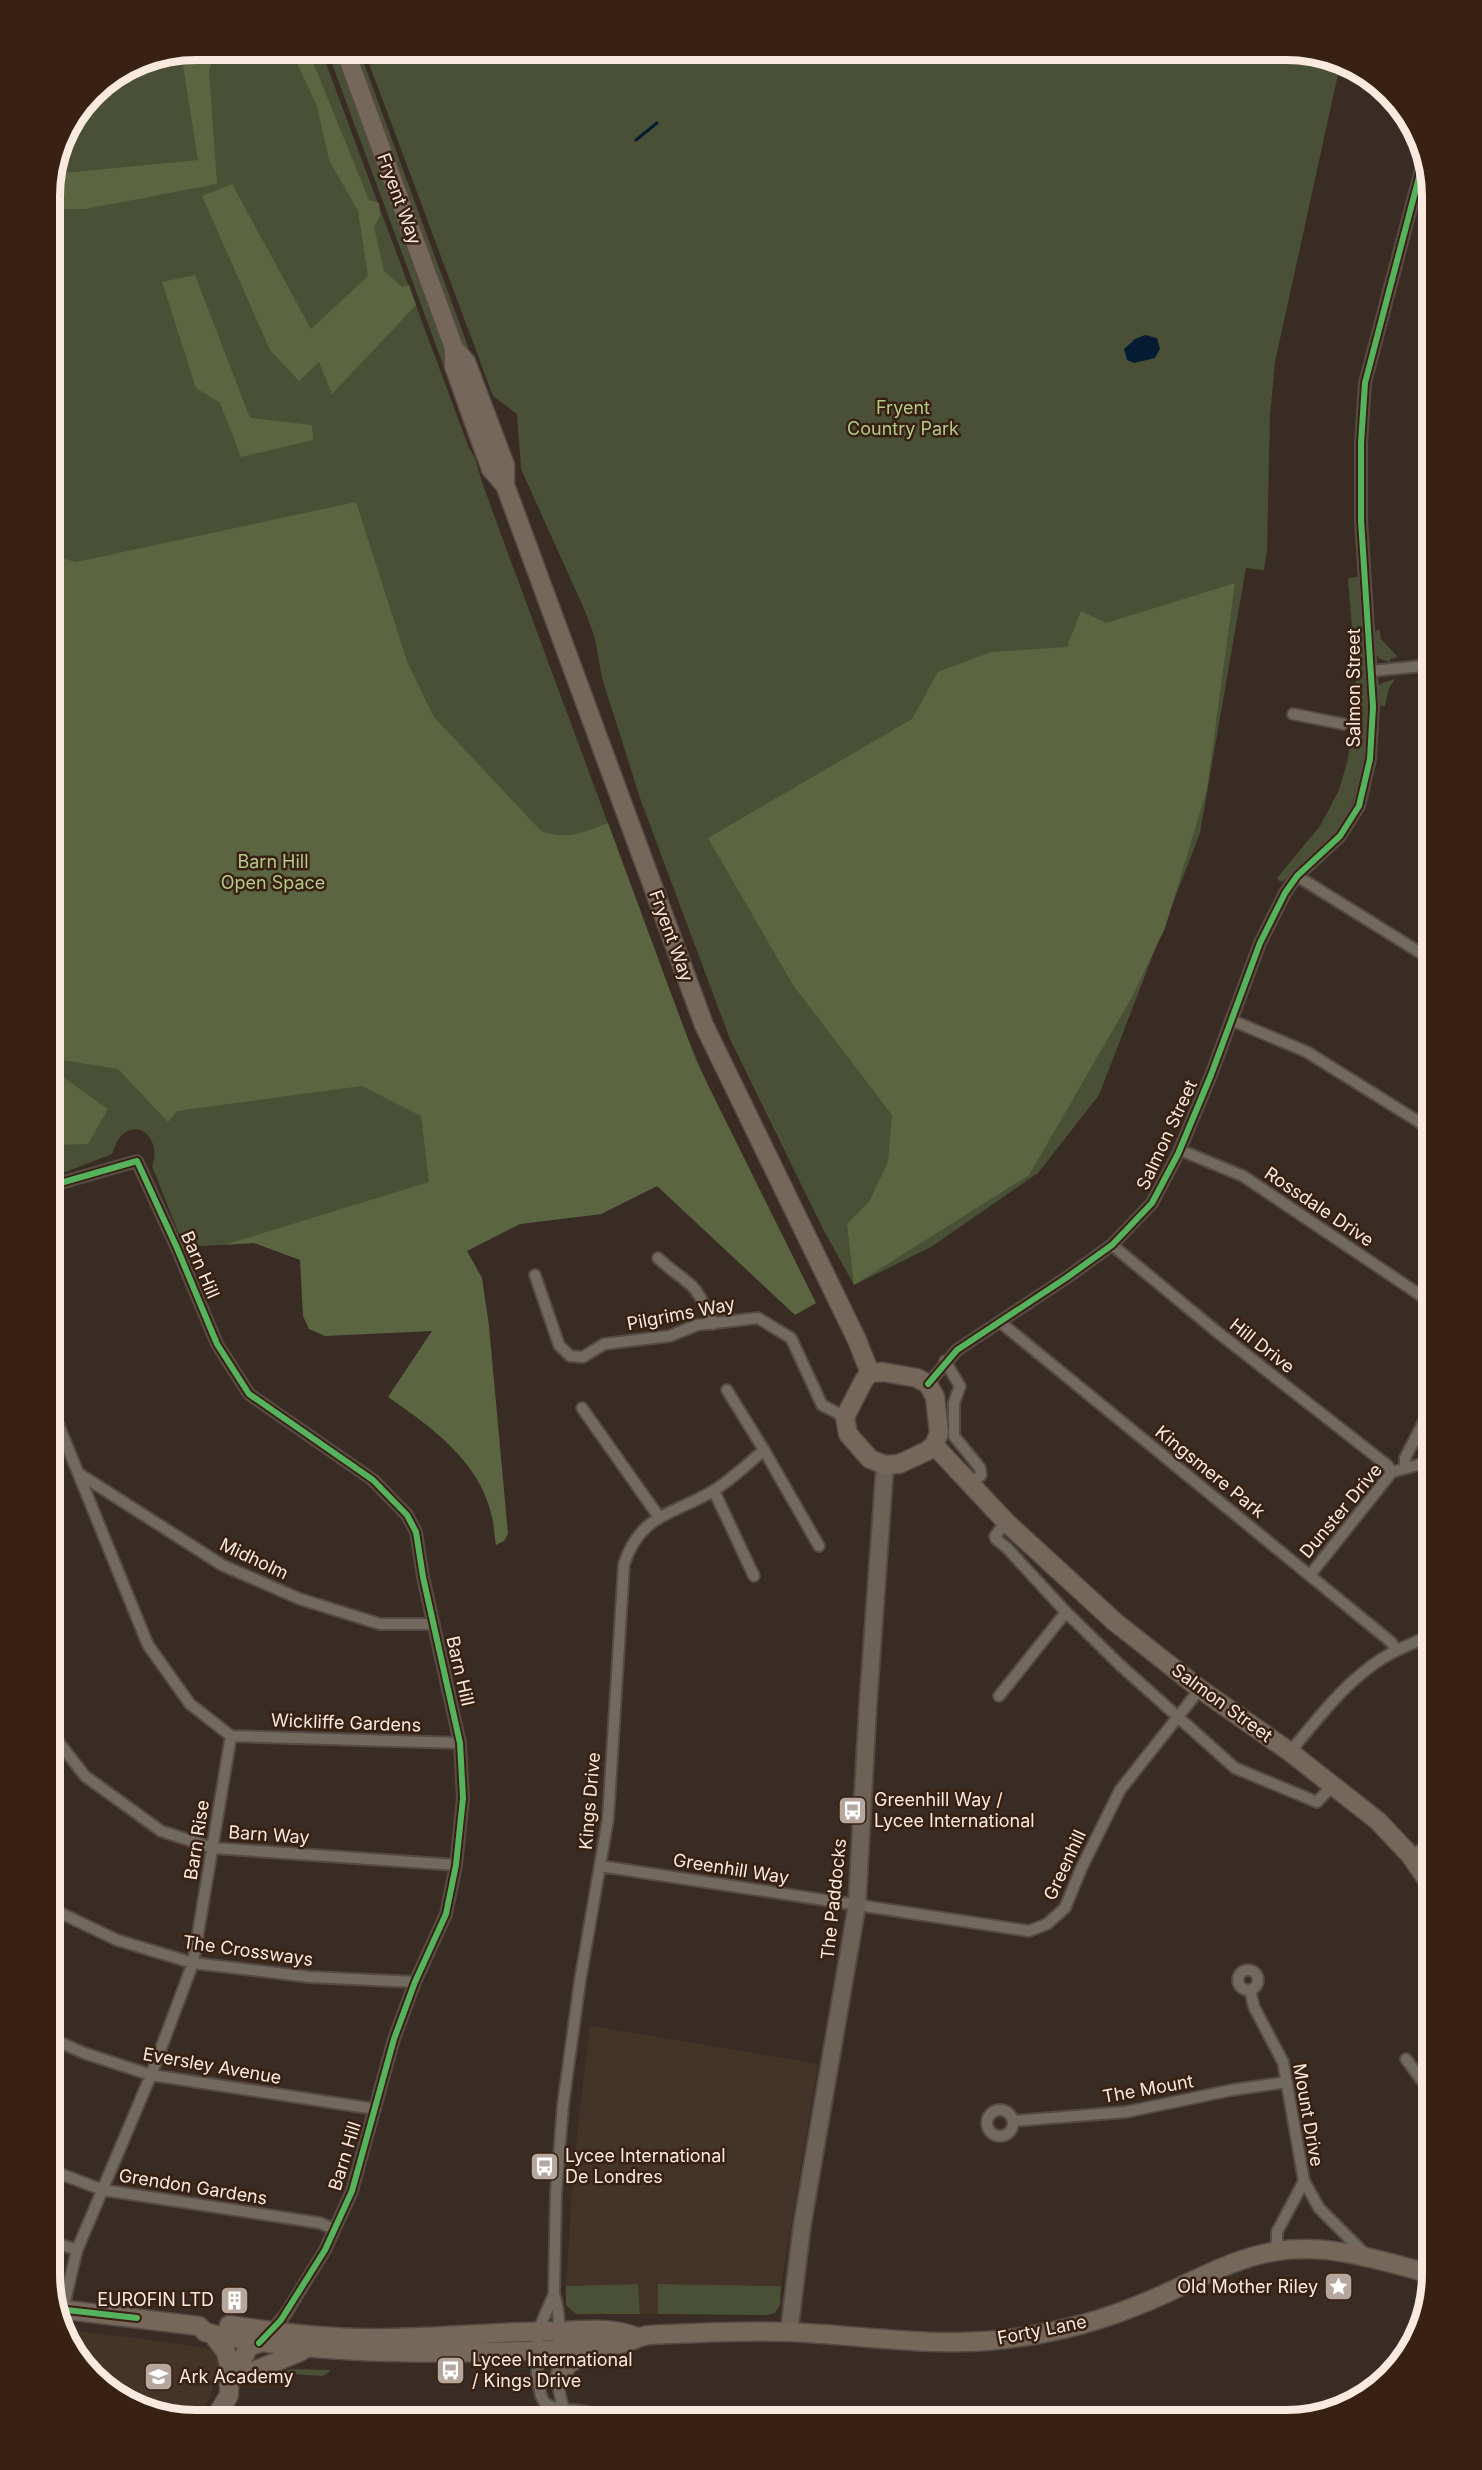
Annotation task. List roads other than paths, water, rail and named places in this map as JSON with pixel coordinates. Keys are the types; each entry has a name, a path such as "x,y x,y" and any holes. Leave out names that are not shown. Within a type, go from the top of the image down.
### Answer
{"main road":[{"name":"Fryent Way","path":"349,60 454,348 466,362 505,465 505,485 704,1025 857,1340 870,1373"},
{"path":"882,1372 917,1378 928,1384 935,1397 939,1433 934,1445 927,1451 899,1464 885,1465 870,1459 848,1434 845,1417 870,1373 882,1372"},
{"name":"Salmon Street","path":"934,1445 1006,1522 1115,1622 1200,1689 1290,1752 1378,1821 1410,1855 1422,1872"},
{"name":"Forty Lane","path":"636,2337 649,2334 789,2332 934,2343 996,2340 1036,2335 1103,2318 1146,2303 1246,2259 1277,2251 1328,2250 1368,2257 1422,2271"},
{"path":"65,2310 265,2337 390,2338 538,2331 621,2330 636,2337"},
{"path":"206,2330 226,2352 237,2382"},
{"path":"220,2410 237,2382 249,2347 265,2337 312,2348 372,2352 558,2349 621,2344 636,2337"},
{"path":"557,2380 570,2363 592,2354 602,2345"},
{"path":"237,2382 286,2356 312,2348"}],"street":[{"name":"Salmon Street","path":"928,1384 945,1361 957,1350 1112,1245 1152,1203 1180,1150 1260,943 1285,893 1297,876 1340,836 1359,806 1370,759 1373,707 1361,520 1361,443 1365,383 1420,174"},
{"path":"1371,671 1422,666"},
{"path":"1293,714 1343,724"},
{"path":"1297,876 1422,954"},
{"path":"1231,1020 1307,1052 1422,1124"},
{"name":"Rossdale Drive","path":"1180,1150 1243,1176 1422,1297"},
{"name":"Barn Hill","path":"60,1183 137,1161 177,1248 217,1344 249,1394 374,1480 407,1515 416,1532 423,1577 460,1743 463,1798 456,1865 446,1914 415,1982 394,2039 352,2191 325,2250 285,2315 265,2337"},
{"name":"Hill Drive","path":"1112,1245 1216,1331 1387,1465 1392,1472"},
{"path":"658,1258 674,1274 692,1286 702,1300 712,1324"},
{"name":"Pilgrims Way","path":"535,1275 559,1345 570,1356 583,1357 604,1344 670,1336 697,1325 758,1318 791,1338 822,1405 845,1417"},
{"name":"Kingsmere Park","path":"1000,1322 1391,1642 1396,1650"},
{"path":"945,1361 960,1386 954,1403 954,1436 980,1468 981,1475 971,1483"},
{"path":"727,1390 819,1546"},
{"path":"582,1408 659,1517"},
{"path":"1405,1467 1405,1458 1422,1425"},
{"path":"60,1429 148,1645 190,1704 231,1736"},
{"name":"Kings Drive","path":"554,2294 556,2193 563,2105 580,1981 608,1819 624,1564 633,1541 644,1528 659,1517 714,1491 764,1450"},
{"name":"Dunster Drive","path":"1310,1575 1392,1472 1422,1463"},
{"name":"The Paddocks","path":"789,2332 802,2226 857,1905 885,1465"},
{"name":"Midholm","path":"78,1473 222,1565 300,1599 380,1624 434,1624"},
{"path":"714,1491 754,1575"},
{"name":"Salmon Street","path":"1006,1522 995,1536 996,1539 1120,1665 1235,1768 1317,1802 1332,1785"},
{"path":"999,1696 1066,1612"},
{"path":"1290,1752 1325,1709 1370,1666 1396,1650 1422,1639"},
{"name":"Greenhill","path":"857,1905 1020,1932 1047,1924 1065,1908 1081,1869 1120,1790 1200,1689"},
{"name":"Wickliffe Gardens","path":"231,1736 460,1743"},
{"name":"Barn Rise","path":"63,2299 77,2250 151,2075 193,1963 231,1736"},
{"name":"Barn Way","path":"60,1744 86,1776 160,1831 213,1848 456,1865"},
{"path":"1410,1855 1422,1850"},
{"name":"Greenhill Way","path":"600,1866 857,1905"},
{"name":"The Crossways","path":"60,1913 117,1940 193,1963 310,1977 415,1982"},
{"name":"Mount Drive","path":"1250,1990 1254,2007 1283,2062 1304,2181 1318,2208 1368,2257"},
{"name":"Eversley Avenue","path":"60,2042 84,2053 151,2075 375,2109"},
{"path":"1406,2059 1422,2081"},
{"name":"The Mount","path":"1013,2121 1126,2112 1232,2090 1287,2082"},
{"name":"Grendon Gardens","path":"60,2174 103,2190 320,2223 334,2229"},
{"name":"Mount Drive","path":"1277,2251 1277,2232 1304,2181"},
{"path":"60,2244 77,2250"},
{"path":"554,2294 549,2301 538,2331 537,2374 543,2399 552,2407 575,2410"},
{"path":"554,2294 560,2318 557,2380 564,2408"}],"water":[{"path":"1145,335 1157,338 1160,349 1155,358 1134,363 1127,360 1124,349 1135,339"}],"waterway":[{"path":"636,140 657,123"}],"place":[{"name":"Greenhill Way / Lycee International","path":"853,1810"},
{"name":"Lycee International De Londres","path":"544,2166"},
{"name":"Old Mother Riley","path":"1339,2287"},
{"name":"EUROFIN LTD","path":"235,2300"},
{"name":"Lycee International / Kings Drive","path":"451,2370"},
{"name":"Ark Academy","path":"158,2377"}],"park label":[{"name":"Fryent Country Park","path":"903,418"},
{"name":"Barn Hill Open Space","path":"273,872"}]}
